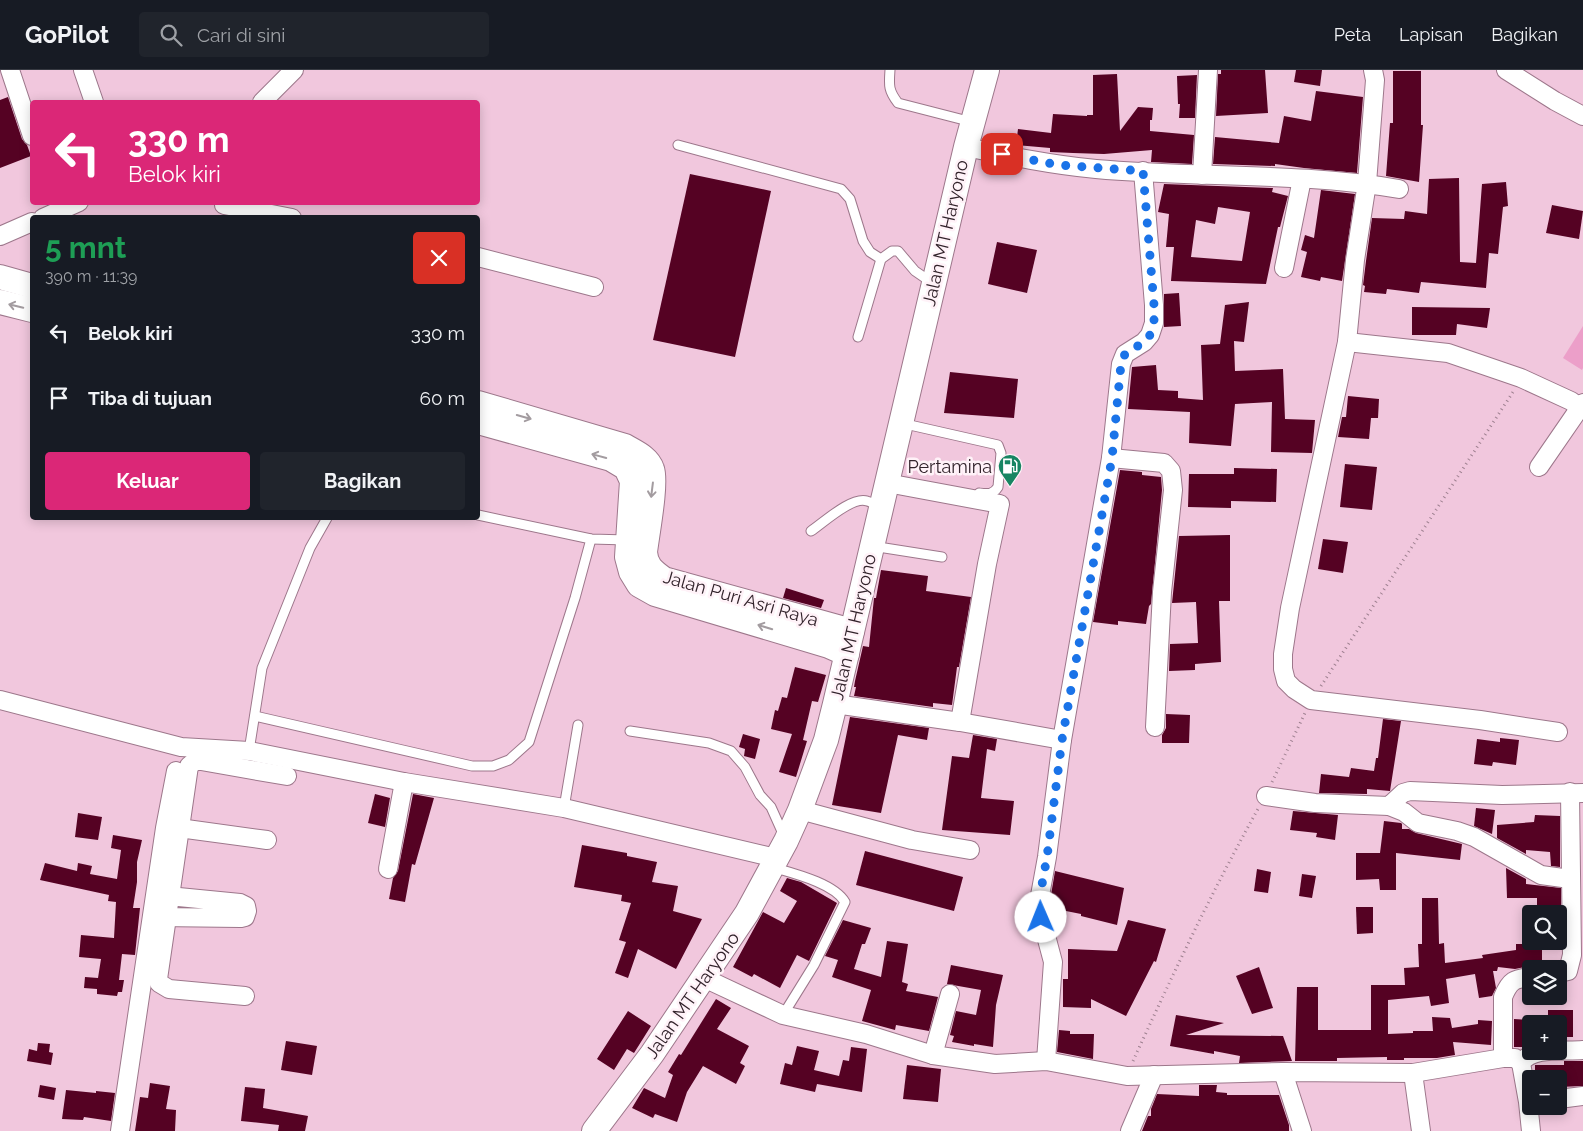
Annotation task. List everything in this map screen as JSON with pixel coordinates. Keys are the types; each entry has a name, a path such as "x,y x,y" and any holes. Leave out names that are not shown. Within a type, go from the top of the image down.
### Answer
{"main road":[{"name":"Jalan MT Haryono","path":"594,1131 652,1054 739,928 778,856 800,810 826,740 972,122 988,70"},
{"path":"0,278 30,286"},
{"path":"0,302 30,310"},
{"name":"Jalan Puri Asri Raya","path":"480,404 564,438 611,459 626,468 632,481 627,557 631,572 639,585 655,594 794,625 852,631"},
{"name":"Jalan Puri Asri Raya","path":"480,422 564,438 625,446 642,455 652,468 653,482 645,552 646,561 652,570 664,578 794,625 829,646 847,654"}],"street":[{"path":"10,70 30,130"},
{"path":"83,70 93,100"},
{"path":"264,100 294,70"},
{"path":"1202,175 1208,70"},
{"path":"1373,70 1375,80 1366,183 1355,260 1347,342 1290,608 1283,654 1283,669 1286,681 1294,689 1311,700 1480,720 1558,732"},
{"path":"1506,70 1548,97 1583,116"},
{"path":"966,147 1058,165 1202,175 1366,183 1399,189"},
{"path":"1046,1061 1053,962 1041,917 1039,901 1047,857 1062,740 1112,458 1121,364 1125,354 1144,342 1150,335 1154,323 1143,171"},
{"path":"1284,268 1302,179"},
{"path":"52,210 69,205"},
{"path":"229,205 277,215"},
{"path":"0,236 30,223"},
{"path":"480,258 594,287"},
{"path":"1347,342 1448,353 1522,378 1582,406 1539,466"},
{"path":"1112,458 1164,463 1171,471 1173,490 1162,592 1155,727"},
{"path":"888,480 1000,504 987,564 960,722"},
{"path":"0,700 181,746 249,751 404,782 564,808 778,856"},
{"path":"835,704 960,722 1062,740"},
{"path":"120,1131 159,917 162,896 165,828 181,746"},
{"path":"162,896 179,828 189,766 195,761 287,776"},
{"path":"388,869 404,782"},
{"path":"1389,806 1403,793 1410,791 1502,794 1576,793 1570,879 1572,956 1567,970"},
{"path":"1266,796 1315,804 1389,806 1404,812 1418,823 1457,831 1474,837 1541,875 1570,879"},
{"path":"800,810 912,840 970,850"},
{"path":"179,828 267,840"},
{"path":"159,917 242,918 245,917 247,911 246,906 240,903 162,896"},
{"path":"159,917 158,979 161,986 169,989 245,996"},
{"path":"704,978 783,1015 866,1034 932,1055 995,1064 1046,1061 1127,1076 1283,1072 1413,1073 1503,1058 1515,1058 1521,1063 1523,1070"},
{"path":"1503,1058 1503,997 1511,982 1522,978"},
{"path":"932,1055 950,994"},
{"path":"1521,1063 1525,1058 1535,1053 1583,1050"},
{"path":"1283,1072 1302,1131"},
{"path":"1413,1073 1421,1131"},
{"path":"1130,1131 1154,1075"},
{"path":"1567,1098 1583,1096"},
{"path":"1530,1115 1531,1131"}],"lane":[{"path":"890,70 889,88 898,103 972,122"},
{"path":"678,145 841,189 850,199 863,241 870,252 881,258"},
{"path":"858,337 881,258 892,250 898,251 915,271 934,283"},
{"path":"888,480 987,494 995,492 998,487 1001,453 998,445 901,423"},
{"path":"812,531 843,508 855,502 866,500 881,509"},
{"path":"480,515 591,539 628,540"},
{"path":"249,751 262,668 310,548 326,520"},
{"path":"254,716 472,766 493,766 510,760 529,742 575,598 591,539"},
{"path":"872,546 942,557"},
{"path":"564,808 578,725"},
{"path":"630,731 709,743 731,751 745,766 760,795 771,807 778,856 842,896 845,902 814,965 783,1015"}],"path":[{"path":"1127,1076 1158,1006 1225,867 1266,796 1311,700 1522,378"}],"shaded area":[{"path":"1583,326 1583,368 1582,370 1563,358"}],"building":[{"path":"1221,70 1265,70 1268,113 1216,116 1218,74 1221,74"},
{"path":"1296,70 1322,70 1320,86 1294,82"},
{"path":"1393,71 1421,71 1421,125 1423,125 1419,182 1386,176 1390,123 1393,123"},
{"path":"1117,74 1120,131 1138,107 1153,108 1150,131 1194,135 1192,164 1151,162 1152,150 1104,154 1073,153 1050,152 1050,148 1016,145 1018,129 1051,133 1053,114 1093,115 1093,75"},
{"path":"1197,75 1195,118 1179,118 1180,104 1178,104 1177,76"},
{"path":"1316,91 1363,97 1357,173 1275,164 1275,166 1213,164 1215,137 1279,143 1284,116 1311,121"},
{"path":"8,97 30,156 0,168 0,100"},
{"path":"690,174 771,191 735,357 653,340"},
{"path":"1459,178 1460,262 1476,263 1482,184 1506,182 1508,206 1503,207 1498,254 1489,253 1486,288 1421,282 1419,293 1387,289 1386,294 1364,292 1365,286 1363,285 1372,218 1404,219 1405,211 1427,214 1429,179"},
{"path":"1164,184 1273,188 1272,192 1288,196 1280,227 1278,227 1266,284 1171,281 1174,247 1166,247 1169,214 1158,212","holes":["1218,207 1250,212 1242,261 1191,257 1196,220 1215,224"]},
{"path":"1321,190 1355,194 1342,281 1321,277 1320,281 1301,277 1307,252 1301,250 1305,235 1314,238"},
{"path":"1552,205 1583,211 1579,239 1546,233"},
{"path":"997,242 1037,250 1027,293 988,284"},
{"path":"1179,293 1181,326 1164,327 1164,294"},
{"path":"1249,302 1244,342 1234,341 1235,371 1283,369 1285,419 1315,420 1312,453 1271,452 1272,402 1235,404 1231,446 1189,443 1190,412 1128,409 1132,367 1156,365 1158,390 1178,391 1178,398 1203,400 1201,345 1220,344 1225,305"},
{"path":"1412,307 1490,308 1487,328 1457,324 1456,335 1412,335"},
{"path":"950,372 1018,379 1014,418 944,413"},
{"path":"1348,396 1379,399 1378,418 1371,418 1369,439 1338,437 1342,417 1346,417"},
{"path":"1345,464 1377,467 1372,510 1340,507"},
{"path":"1234,468 1277,469 1276,502 1231,501 1231,508 1188,507 1189,474 1234,474"},
{"path":"1120,470 1142,472 1142,475 1161,477 1162,490 1151,604 1146,624 1118,621 1118,625 1093,622"},
{"path":"1230,535 1230,601 1219,601 1221,662 1195,664 1195,670 1169,671 1170,644 1198,643 1196,602 1172,603 1179,536"},
{"path":"1323,539 1348,542 1343,573 1318,569"},
{"path":"881,570 928,576 926,591 971,597 959,667 957,667 952,705 933,703 933,707 854,696 855,681 863,646 869,647 874,598 876,598"},
{"path":"786,588 824,600 821,608 783,598"},
{"path":"795,667 826,675 818,702 812,701 803,740 807,741 796,777 779,772 792,734 771,729 775,710 778,711 782,697 787,698"},
{"path":"1166,714 1190,715 1189,743 1162,743 1162,735 1166,728"},
{"path":"850,717 929,728 927,740 898,735 881,813 832,805"},
{"path":"1383,719 1401,721 1390,791 1367,789 1367,794 1319,793 1321,774 1349,777 1351,768 1374,771 1376,758 1378,758"},
{"path":"743,734 760,739 755,759 744,756 745,749 739,747"},
{"path":"973,735 997,739 995,751 987,749 981,798 1014,801 1010,835 942,830 952,756 969,758"},
{"path":"1500,738 1519,740 1516,765 1493,762 1492,766 1474,764 1477,739 1500,742"},
{"path":"375,794 390,798 385,827 368,823"},
{"path":"413,794 434,798 415,865 412,864 405,902 389,899 393,878 398,871"},
{"path":"1476,808 1495,810 1492,834 1474,826"},
{"path":"1293,811 1338,815 1335,840 1316,837 1317,833 1290,830"},
{"path":"78,813 102,817 98,840 75,837"},
{"path":"1535,815 1560,816 1560,867 1551,866 1550,852 1526,850 1526,854 1497,838 1497,825 1534,822"},
{"path":"1384,821 1401,823 1402,829 1409,829 1416,833 1462,844 1460,860 1396,853 1396,890 1380,890 1379,879 1356,880 1356,853 1380,853"},
{"path":"113,835 142,840 137,862 137,882 133,908 140,908 135,955 122,954 119,980 124,980 122,992 118,992 117,996 97,994 97,989 84,988 85,977 98,978 101,959 79,957 81,935 114,938 116,902 108,901 109,895 40,880 45,863 77,871 78,863 92,866 90,874 117,879 121,850 111,848"},
{"path":"582,845 627,853 627,856 657,862 652,882 678,886 673,911 702,919 676,969 638,949 628,978 615,973 626,942 619,940 631,903 621,901 622,895 574,887"},
{"path":"865,851 963,877 954,911 856,885"},
{"path":"1506,868 1526,879 1526,884 1561,888 1561,905 1537,905 1537,898 1507,898"},
{"path":"1257,869 1271,872 1268,893 1254,891"},
{"path":"1055,871 1124,888 1117,925 1081,916 1081,914 1051,908 1050,901"},
{"path":"1302,874 1316,876 1312,898 1299,896"},
{"path":"787,878 801,882 837,903 809,961 797,955 780,988 754,974 752,977 733,967 763,912 784,923 797,901 780,891"},
{"path":"1422,898 1438,898 1439,944 1444,943 1445,963 1483,958 1482,955 1516,950 1516,944 1522,944 1522,950 1542,950 1542,960 1522,960 1522,968 1515,969 1498,967 1497,971 1493,971 1496,988 1492,996 1479,998 1475,974 1446,979 1449,1003 1431,1006 1429,996 1388,1000 1388,1034 1433,1031 1432,1017 1450,1018 1452,1028 1478,1024 1478,1020 1492,1021 1491,1045 1453,1042 1455,1055 1437,1058 1387,1060 1387,1057 1337,1058 1337,1061 1295,1061 1297,987 1318,987 1318,1030 1371,1030 1371,985 1405,985 1404,968 1419,967 1418,944 1422,944"},
{"path":"1356,907 1373,907 1373,933 1357,934"},
{"path":"843,920 871,928 865,944 862,944 854,969 881,977 887,941 908,944 902,982 908,984 906,991 938,997 929,1031 896,1025 895,1030 862,1021 871,990 832,977 838,960 825,956"},
{"path":"1128,920 1166,929 1156,962 1154,961 1126,1016 1091,999 1091,1008 1063,1007 1063,979 1068,979 1068,949 1117,951"},
{"path":"951,965 1003,975 996,1005 993,1047 952,1042 954,1036 950,1035 956,1011 976,1015 981,990 947,984"},
{"path":"1259,967 1273,1008 1252,1014 1236,976"},
{"path":"716,999 731,1008 717,1029 749,1046 740,1063 745,1066 736,1084 703,1066 687,1092 677,1122 655,1114 653,1118 632,1108 644,1088 665,1098 673,1075 668,1072 679,1054 681,1055"},
{"path":"1548,1010 1573,1010 1573,1037 1567,1037 1567,1015 1548,1015"},
{"path":"628,1011 651,1026 634,1053 627,1049 614,1070 597,1059"},
{"path":"1176,1015 1224,1023 1186,1035 1283,1036 1292,1061 1239,1063 1240,1056 1214,1051 1214,1054 1170,1046"},
{"path":"1514,1019 1522,1019 1522,1047 1514,1047"},
{"path":"1059,1030 1070,1031 1070,1034 1094,1034 1093,1059 1057,1052"},
{"path":"286,1041 317,1046 312,1075 281,1070"},
{"path":"38,1043 50,1044 49,1052 53,1053 51,1065 27,1061 29,1049 37,1051"},
{"path":"797,1046 819,1051 814,1070 839,1076 843,1060 849,1061 851,1047 867,1049 862,1092 817,1084 815,1092 780,1084 785,1063 792,1065"},
{"path":"1564,1061 1583,1061 1583,1086 1567,1087 1567,1070 1535,1070 1535,1065 1564,1065"},
{"path":"907,1065 941,1069 938,1102 903,1099"},
{"path":"150,1083 170,1086 166,1109 176,1110 175,1131 135,1131 140,1097 148,1098"},
{"path":"40,1085 56,1088 54,1100 38,1097"},
{"path":"1199,1085 1217,1085 1216,1092 1227,1093 1227,1095 1279,1095 1289,1125 1289,1131 1142,1131 1148,1116 1151,1116 1151,1109 1157,1094 1199,1096"},
{"path":"245,1087 265,1089 263,1108 308,1116 305,1131 278,1131 279,1125 241,1121"},
{"path":"66,1090 115,1093 111,1121 84,1117 83,1120 62,1119"}],"place":[{"name":"Pertamina","path":"1010,487"}],"route":[{"path":"1002,154 1058,165 1143,171 1154,305 1154,323 1150,335 1144,342 1125,354 1121,364 1112,458 1062,740 1047,857 1039,901 1041,917"}]}
